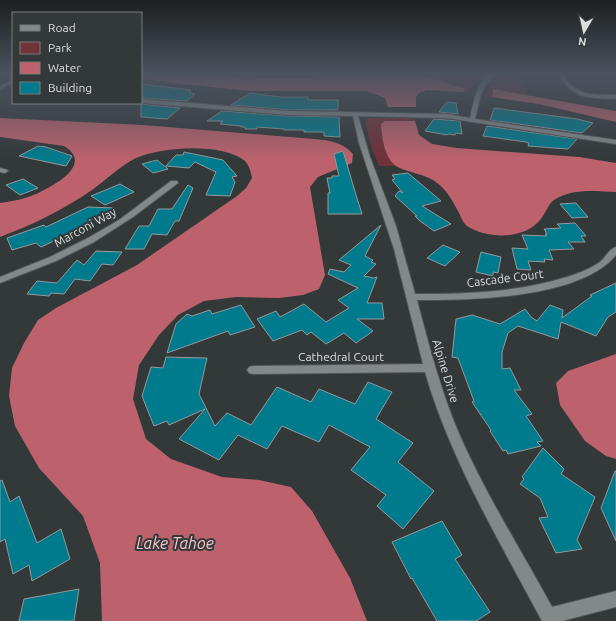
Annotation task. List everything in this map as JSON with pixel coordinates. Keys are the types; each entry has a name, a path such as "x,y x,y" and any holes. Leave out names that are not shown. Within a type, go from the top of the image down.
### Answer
{"street":[{"path":"153,102 275,112 430,115 472,119 616,142"},
{"path":"472,119 477,102"},
{"name":"Alpine Drive","path":"356,114 362,142 392,225 430,368 443,409 462,452 497,523 550,619"},
{"name":"Marconi Way","path":"0,280 23,272 104,233 174,183"},
{"name":"Cascade Court","path":"412,296 491,295 539,288 586,274 604,263 616,250"},
{"name":"Cathedral Court","path":"253,370 430,368"},
{"path":"550,619 616,599"}],"green space":[{"path":"368,118 415,118 415,121 390,121 386,153 396,166 379,166 372,149 365,122"}],"water":[{"path":"386,102 416,102 416,107 388,107"},
{"path":"525,102 566,102 616,111 616,122"},
{"name":"Lake Tahoe","path":"0,118 143,125 319,139 340,144 353,154 352,163 318,177 310,187 325,275 319,289 303,295 279,298 236,297 204,301 178,315 159,335 139,365 133,399 146,439 171,459 222,477 259,480 291,487 312,511 350,578 367,621 102,621 100,563 83,516 39,468 15,426 9,396 12,368 24,343 38,320 56,308 137,265 237,196 246,188 252,176 245,161 235,155 222,151 191,148 160,151 147,154 130,161 92,190 59,210 36,222 0,237 0,203 27,197 57,183 70,172 74,166 75,159 72,152 64,146 0,137"},
{"path":"385,121 415,121 419,135 432,144 457,148 579,157 616,163 616,192 584,191 561,196 552,202 540,220 533,227 515,234 495,235 475,230 463,222 454,203 438,183 429,178 399,168 392,162 386,152 383,141 381,124"},
{"path":"616,354 616,459 606,456 585,441 560,405 556,383 568,371"}],"building":[{"path":"236,102 338,102 338,110 289,110 231,105"},
{"path":"447,102 456,103 458,114 439,112"},
{"path":"141,104 180,108 167,119 141,117"},
{"path":"494,108 577,119 593,123 582,133 490,120"},
{"path":"222,111 289,116 339,117 340,137 324,136 324,132 304,132 304,130 284,130 257,127 257,129 245,129 245,127 241,126 220,124 223,121 207,121"},
{"path":"434,119 460,121 462,134 456,133 455,135 447,135 425,131"},
{"path":"487,126 577,139 568,149 528,146 529,143 526,142 483,136"},
{"path":"38,146 46,147 72,156 66,166 19,156"},
{"path":"343,151 362,214 328,214 328,193 330,193 327,178 339,176 334,154"},
{"path":"184,152 223,160 237,176 232,177 235,182 230,196 206,195 216,172 195,162 189,168 166,166 176,155 183,155"},
{"path":"157,160 168,169 153,173 142,164"},
{"path":"408,173 441,201 422,206 451,224 434,231 420,221 415,216 417,216 395,196 399,191 403,193 392,180 395,179 392,175"},
{"path":"23,179 38,188 20,195 6,185"},
{"path":"120,184 134,192 105,205 91,196"},
{"path":"188,185 193,188 179,221 175,221 167,235 152,234 144,249 125,249 139,226 149,226 158,209 172,209"},
{"path":"576,203 588,217 572,218 560,204"},
{"path":"88,207 115,208 84,224 86,226 41,247 36,243 12,250 7,238 44,225 46,227"},
{"path":"575,223 586,236 581,236 585,242 568,242 574,249 549,250 553,260 544,259 545,262 528,261 531,270 517,269 512,248 528,249 522,235 547,236 544,229 561,228 557,224"},
{"path":"381,225 365,256 373,260 371,262 376,264 364,276 374,278 377,277 367,303 382,303 384,319 357,319 373,331 356,343 344,333 326,344 311,332 307,335 302,330 273,341 257,319 276,311 280,317 304,304 326,322 349,308 338,300 358,288 328,274 330,269 344,272 351,265 339,260"},
{"path":"443,245 460,252 445,266 427,258"},
{"path":"96,251 122,252 113,265 102,264 90,281 75,279 64,294 51,293 49,296 27,294 37,281 57,283 77,260 84,265"},
{"path":"481,252 501,257 498,273 493,272 493,276 476,272"},
{"path":"616,283 616,312 608,317 596,336 561,322 558,339 518,326 508,333 502,352 502,369 510,368 521,390 514,390 532,414 526,416 543,441 537,442 541,446 508,454 506,450 503,451 472,402 474,401 458,358 452,357 456,319 472,315 500,324 525,309 531,317 537,321 550,305 563,310 562,318 592,296 590,295"},
{"path":"241,305 255,327 230,335 228,331 167,353 176,324 187,314 192,316 210,310 212,314"},
{"path":"166,357 207,358 199,394 215,426 227,413 251,425 277,387 311,402 319,389 355,404 368,382 392,392 376,419 413,443 398,462 434,491 403,529 377,506 386,495 351,470 370,447 329,425 319,442 282,426 267,449 238,435 219,460 179,439 205,409 169,425 167,421 154,426 142,396 151,367 163,368"},
{"path":"543,448 564,469 561,474 595,497 577,540 582,549 556,553 539,518 548,517 540,498 520,484 524,479 522,477"},
{"path":"616,471 616,541 601,508"},
{"path":"2,480 10,502 19,496 37,543 61,529 70,559 32,581 29,565 13,574 5,539 0,542 0,481"},
{"path":"442,521 462,555 455,559 490,612 476,621 437,621 412,578 411,579 392,542"},
{"path":"79,589 74,621 19,621 24,599"}]}
